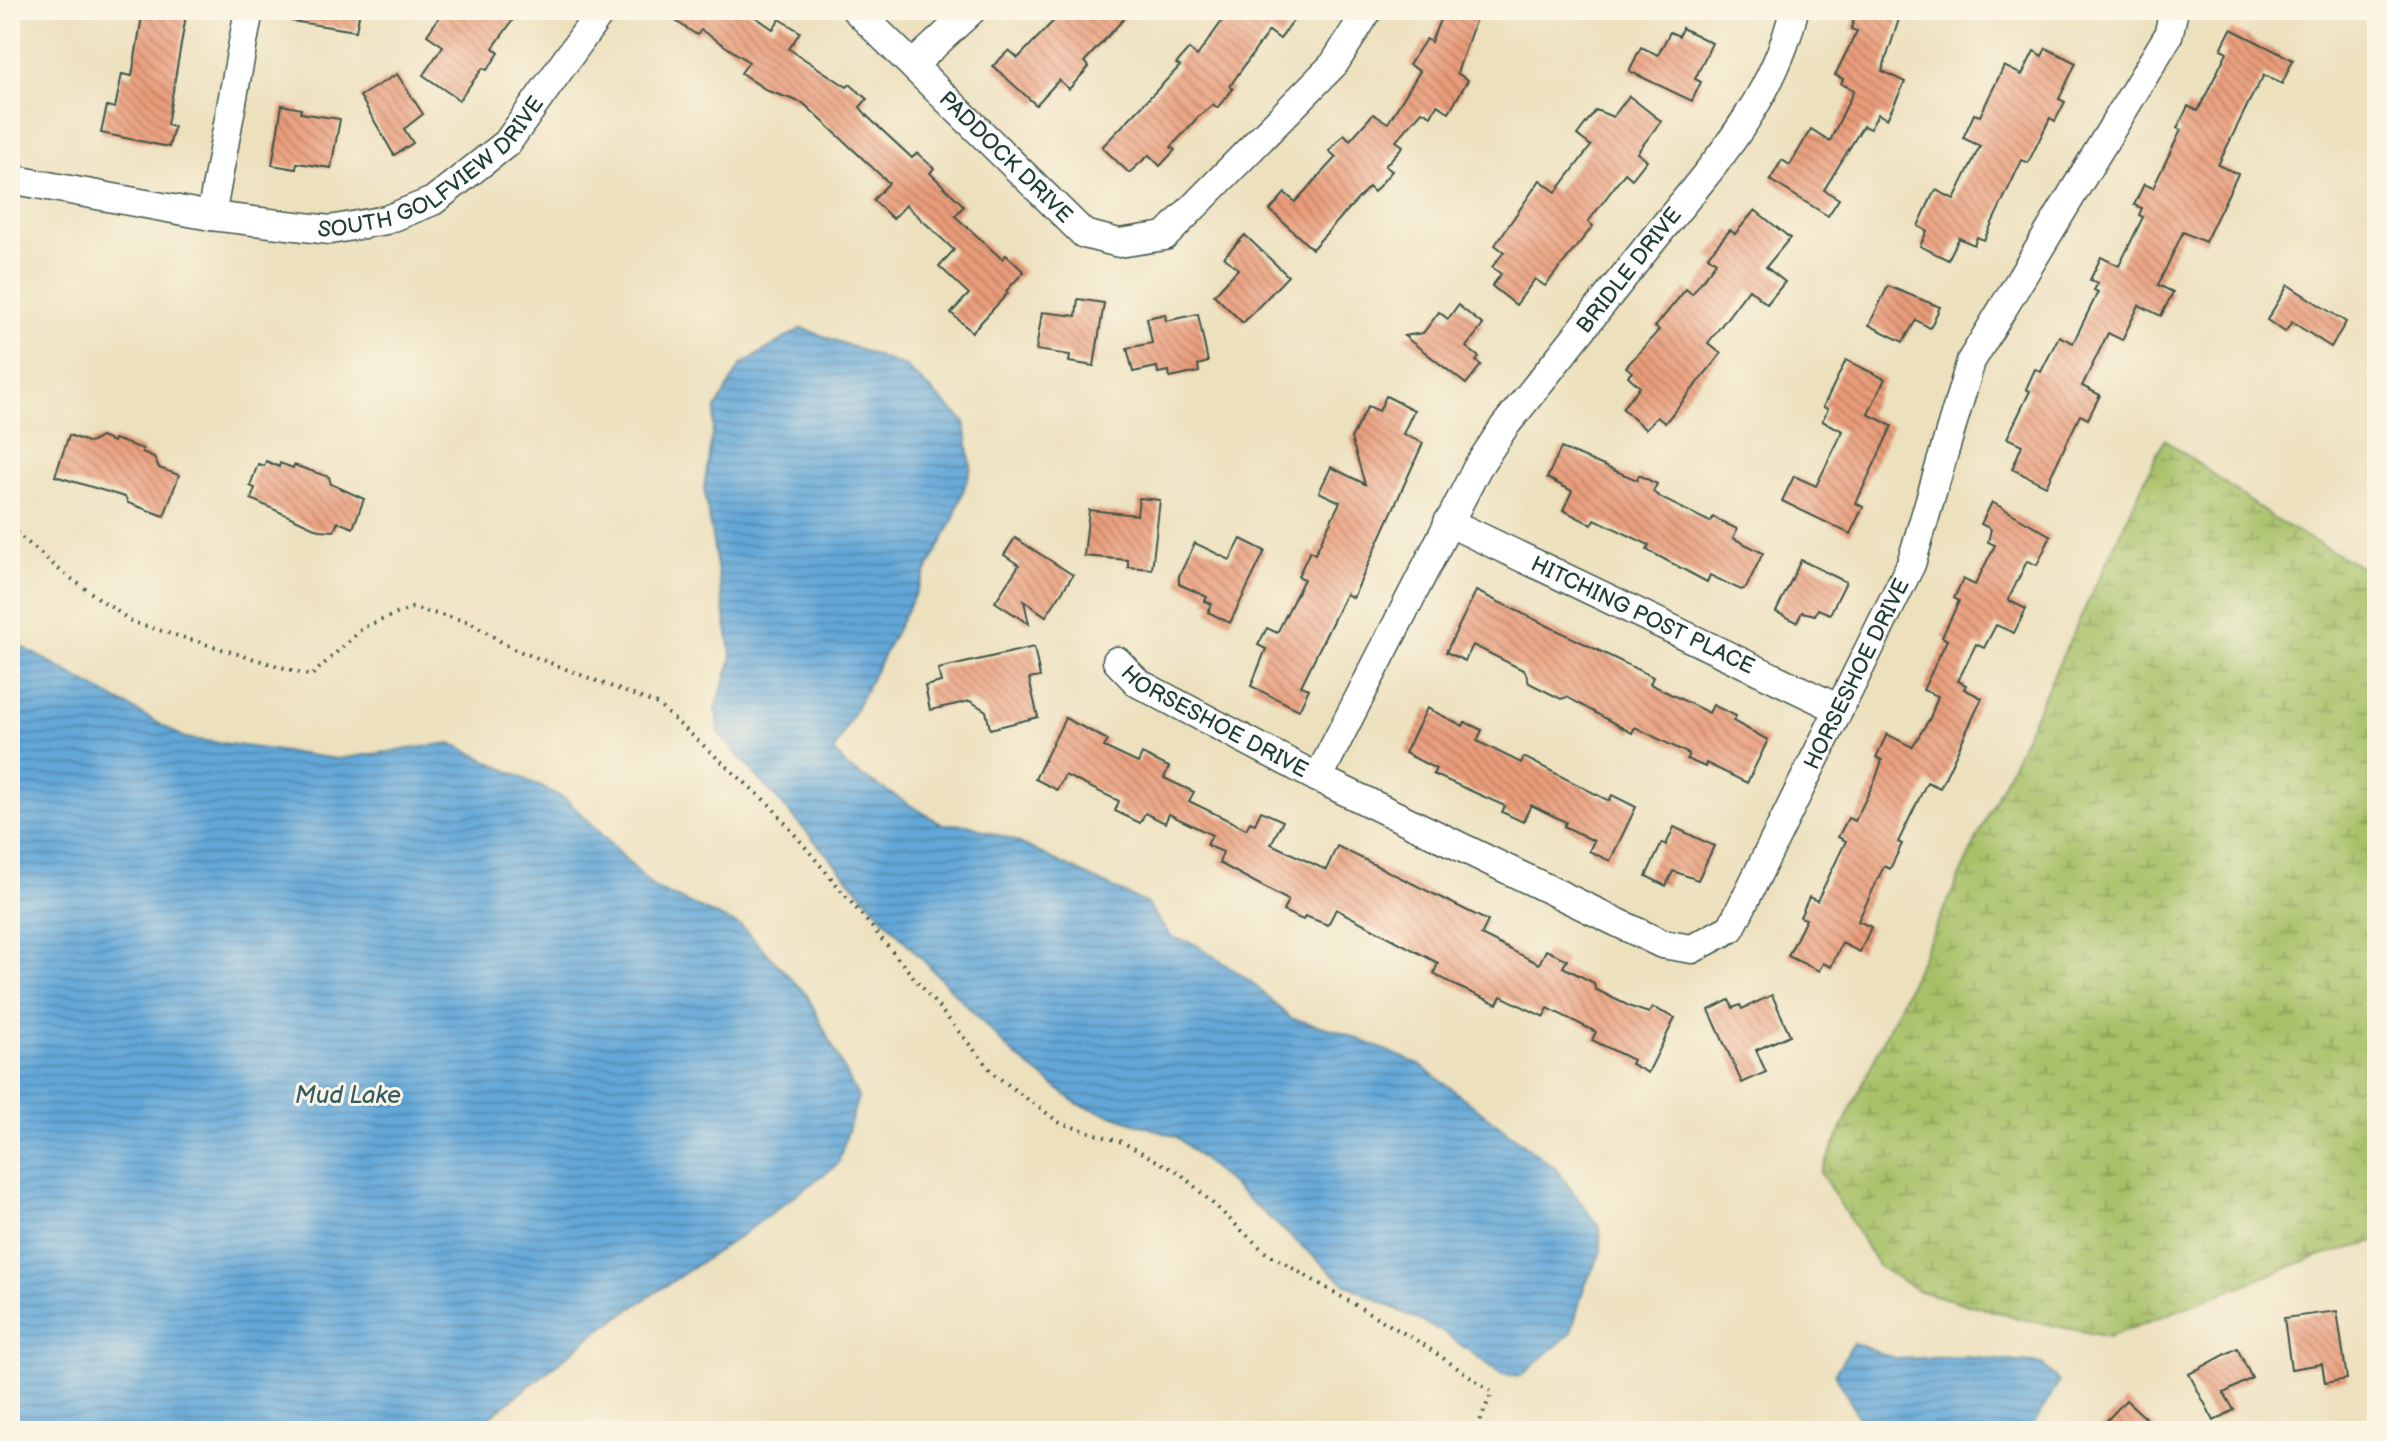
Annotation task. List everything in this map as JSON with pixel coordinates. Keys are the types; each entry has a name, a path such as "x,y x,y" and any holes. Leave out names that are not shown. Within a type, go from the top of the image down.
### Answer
{"street":[{"path":"211,216 249,10"},
{"name":"SOUTH GOLFVIEW DRIVE","path":"10,179 211,216 330,230 386,220 433,201 507,143 602,10"},
{"name":"PADDOCK DRIVE","path":"856,10 1084,234 1119,243 1165,236 1334,64 1368,10"},
{"path":"914,64 972,10"},
{"name":"BRIDLE DRIVE","path":"1448,522 1504,427 1717,160 1759,101 1788,39 1794,10"},
{"name":"HORSESHOE DRIVE","path":"1117,661 1138,683 1318,778 1662,944 1692,949 1731,928 1911,564 1971,361 2168,36 2174,10"},
{"name":"HITCHING POST PLACE","path":"1448,522 1839,709"},
{"name":"HORSESHOE DRIVE","path":"1318,778 1448,522"}],"path":[{"path":"10,527 62,572 132,622 311,676 364,627 412,608 470,622 511,648 657,704 771,806 995,1075 1060,1123 1122,1142 1181,1174 1265,1252 1424,1345 1492,1392 1476,1431"}],"green space":[{"path":"2164,439 2274,519 2377,576 2377,1242 2321,1255 2109,1337 2023,1319 1919,1291 1879,1267 1821,1173"}],"water":[{"path":"802,328 906,367 965,422 971,468 953,520 834,751 847,767 942,824 968,825 1013,840 1147,904 1171,937 1195,944 1250,981 1290,1018 1339,1031 1419,1064 1555,1168 1600,1228 1601,1252 1584,1287 1571,1333 1521,1376 1502,1374 1441,1331 1345,1284 1177,1137 1078,1104 1013,1054 900,936 719,734 716,709 732,658 704,488 716,408 741,365"},
{"name":"Mud Lake","path":"10,640 185,738 337,759 451,743 566,799 654,888 741,926 807,995 858,1097 838,1164 743,1234 598,1331 472,1431 10,1431"},
{"path":"1853,1343 1897,1359 1965,1357 2042,1364 2059,1382 2030,1431 1866,1431 1835,1373"}],"building":[{"path":"143,10 187,10 167,125 174,126 169,147 101,133 107,106 115,108 122,74 132,76"},
{"path":"292,10 360,10 356,31 291,21"},
{"path":"444,10 520,10 493,48 499,53 487,70 483,68 459,100 423,75 443,46 427,35"},
{"path":"659,10 745,10 773,29 780,19 800,32 789,49 847,87 850,84 867,99 860,107 868,117 912,158 917,153 934,168 930,173 964,206 955,216 1002,259 1006,255 1024,272 1006,291 1008,293 972,332 951,313 969,294 939,266 954,250 906,205 893,219 873,200 889,183 803,103 768,91 741,73 749,62 701,30 697,35"},
{"path":"1064,10 1132,10 1084,62 1089,67 1069,89 1059,80 1036,105 993,66 1009,50 1018,58"},
{"path":"1230,10 1301,10 1280,39 1269,31 1230,86 1233,89 1217,108 1213,104 1198,117 1171,147 1175,150 1160,166 1149,155 1129,173 1102,147 1180,66 1176,64 1189,49 1197,56"},
{"path":"1444,10 1479,10 1457,73 1468,80 1449,112 1437,105 1431,116 1422,111 1396,141 1403,146 1385,166 1392,171 1374,192 1369,187 1312,249 1270,210 1285,193 1295,202 1336,157 1329,151 1344,134 1350,140 1373,114 1388,123 1420,71 1409,65 1426,39 1431,42"},
{"path":"1857,10 1902,10 1882,71 1905,82 1887,119 1878,114 1870,129 1863,126 1824,190 1839,199 1828,216 1770,180 1782,160 1790,165 1811,129 1830,141 1854,90 1841,84 1843,79 1835,75 1857,31 1851,29"},
{"path":"1682,28 1712,43 1695,79 1701,82 1692,101 1629,71 1641,47 1658,55 1670,32 1679,36"},
{"path":"2231,29 2293,60 2282,84 2264,75 2251,98 2218,165 2238,174 2205,242 2183,232 2158,285 2173,292 2161,316 2139,305 2122,340 2108,333 2082,386 2100,395 2088,419 2080,415 2046,486 2012,469 2022,445 2007,438 2030,391 2026,389 2035,369 2041,372 2059,336 2073,343 2098,292 2094,290 2098,283 2090,280 2101,257 2119,266 2143,217 2139,215 2142,208 2134,205 2144,184 2153,188 2181,130 2177,128 2188,106 2198,111 2227,52 2221,49"},
{"path":"2046,48 2076,63 2059,99 2065,102 2055,121 2050,118 2028,163 2022,160 1984,240 1977,237 1974,245 1959,238 1948,260 1920,246 1927,231 1918,226 1933,194 1936,190 1954,199 1980,146 1963,138 1974,114 1980,116 2004,66 2022,75 2034,51 2042,56"},
{"path":"397,74 423,114 404,129 413,143 394,155 360,96"},
{"path":"1629,96 1661,121 1637,153 1647,160 1632,179 1625,173 1588,222 1593,226 1545,286 1535,279 1516,305 1492,286 1501,274 1492,267 1504,252 1495,245 1540,180 1556,192 1591,146 1577,135 1596,110 1613,117"},
{"path":"282,105 301,109 300,113 340,119 331,168 297,163 296,169 272,165"},
{"path":"1755,210 1790,238 1766,267 1785,282 1767,304 1749,289 1708,343 1721,354 1665,423 1657,417 1645,429 1622,408 1640,387 1628,376 1632,372 1626,367 1659,330 1655,327 1686,289 1692,294 1716,262 1708,256 1730,230 1735,234"},
{"path":"1245,235 1288,276 1243,323 1214,295 1238,269 1224,257"},
{"path":"2288,285 2346,322 2331,347 2292,322 2285,332 2267,320"},
{"path":"1888,286 1940,307 1930,328 1916,320 1903,342 1869,325"},
{"path":"1078,299 1104,303 1094,366 1069,362 1070,355 1036,350 1042,312 1076,316"},
{"path":"1458,305 1483,325 1466,347 1479,357 1476,361 1481,365 1466,384 1404,336 1423,333 1439,312 1448,319"},
{"path":"1165,314 1166,321 1198,314 1208,362 1198,365 1199,372 1170,378 1169,371 1158,373 1157,367 1133,372 1127,348 1152,343 1147,318"},
{"path":"1846,360 1885,379 1868,414 1892,426 1856,503 1863,507 1850,534 1782,501 1794,476 1816,486 1843,431 1822,421 1828,409 1823,407"},
{"path":"1386,396 1414,410 1403,434 1423,443 1353,598 1346,594 1301,686 1309,689 1299,710 1251,686 1266,649 1258,645 1267,628 1277,633 1304,579 1298,576 1310,551 1315,554 1340,502 1319,492 1331,467 1365,484 1351,438 1368,406 1379,411"},
{"path":"69,435 90,443 101,437 113,442 114,439 143,449 142,452 154,457 159,468 179,475 164,516 128,503 125,497 55,476"},
{"path":"1561,448 1637,480 1639,475 1657,484 1653,492 1663,499 1710,522 1713,517 1737,529 1733,538 1763,553 1746,588 1741,590 1710,575 1707,582 1647,550 1649,545 1595,519 1592,525 1563,510 1572,491 1547,478"},
{"path":"266,461 279,467 280,463 293,468 294,465 329,477 331,484 364,499 353,528 338,522 334,531 319,530 251,499 255,488 250,486 258,464 264,466"},
{"path":"1139,498 1160,500 1152,569 1128,567 1128,560 1084,556 1089,510 1137,515"},
{"path":"1992,502 2051,536 2037,565 2027,561 2008,600 2026,609 2014,633 1996,625 1984,648 1976,644 1958,681 1966,685 1964,689 1982,698 1940,788 1927,782 1898,842 1902,844 1890,869 1884,866 1858,921 1871,927 1860,952 1842,943 1831,967 1823,963 1819,971 1788,956 1806,919 1800,917 1809,897 1817,901 1846,841 1838,837 1848,818 1855,821 1876,778 1882,760 1876,757 1887,734 1912,747 1930,718 1938,696 1923,690 1947,640 1942,637 1959,601 1954,598 1963,579 1975,585 1995,545 1988,542 1991,529 1981,524"},
{"path":"1015,538 1073,575 1046,616 1024,601 1029,624 995,602 1019,565 1004,555"},
{"path":"1241,539 1265,551 1230,623 1208,612 1212,604 1205,601 1207,597 1179,584 1179,576 1195,543 1230,560"},
{"path":"1801,560 1846,582 1830,614 1818,609 1815,615 1802,612 1797,622 1776,612"},
{"path":"1476,591 1653,677 1650,684 1709,713 1713,705 1736,716 1733,721 1768,740 1747,783 1706,763 1705,767 1687,759 1689,754 1635,727 1632,733 1567,697 1561,699 1529,683 1525,671 1473,645 1465,661 1446,652"},
{"path":"1034,647 1040,677 1029,679 1038,717 990,729 986,711 970,701 930,710 925,686 941,682 938,669"},
{"path":"1427,708 1463,726 1465,722 1482,730 1477,741 1521,763 1524,757 1609,801 1612,795 1636,807 1610,861 1589,851 1594,841 1564,826 1566,822 1531,805 1523,822 1502,812 1505,806 1433,774 1436,769 1405,753"},
{"path":"1065,718 1108,740 1104,747 1138,763 1142,754 1169,767 1164,778 1194,792 1189,801 1246,829 1250,822 1255,824 1261,811 1283,821 1271,844 1326,870 1337,846 1488,921 1481,935 1539,964 1546,950 1567,960 1563,967 1594,983 1595,989 1631,1007 1649,1013 1652,1007 1675,1018 1648,1073 1631,1064 1633,1060 1592,1040 1596,1032 1548,1008 1544,1017 1501,996 1497,1004 1456,986 1434,973 1438,963 1336,909 1328,925 1305,916 1303,920 1283,911 1288,900 1219,863 1223,852 1207,845 1212,835 1169,814 1165,823 1145,813 1140,823 1115,811 1119,801 1065,775 1057,790 1035,779"},
{"path":"1674,827 1714,846 1698,880 1673,871 1666,886 1646,876 1662,843 1666,845"},
{"path":"1772,995 1790,1035 1756,1050 1766,1072 1742,1083 1709,1010 1729,1000 1733,1008 1740,1005 1742,1009"},
{"path":"2337,1311 2347,1379 2325,1383 2322,1364 2291,1369 2284,1318"},
{"path":"2237,1348 2252,1378 2224,1393 2234,1410 2214,1421 2189,1374"},
{"path":"2126,1400 2160,1431 2097,1431"}]}
